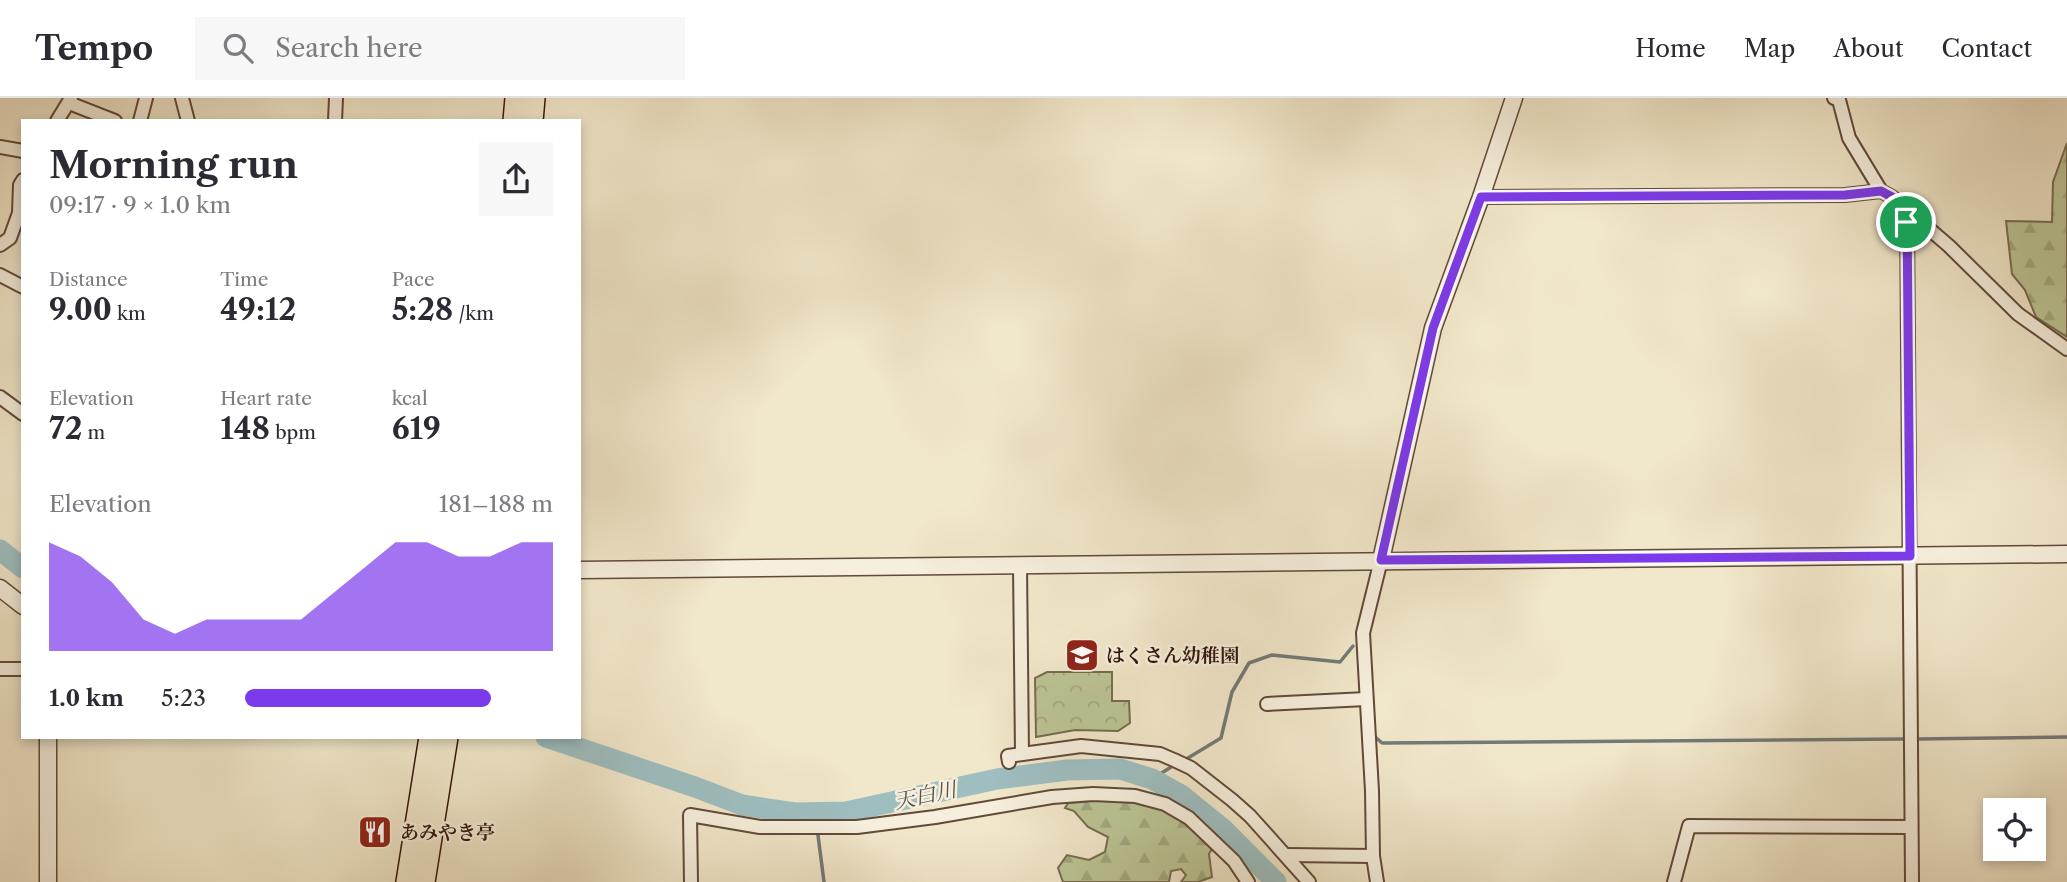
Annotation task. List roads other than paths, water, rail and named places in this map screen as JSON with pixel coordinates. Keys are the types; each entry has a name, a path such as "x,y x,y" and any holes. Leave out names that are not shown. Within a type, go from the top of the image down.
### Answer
{"main road":[{"path":"514,119 516,98"},
{"path":"531,119 534,98"},
{"path":"407,882 438,739"},
{"path":"424,882 438,739"}],"street":[{"path":"141,119 146,98"},
{"path":"182,98 187,119"},
{"path":"335,119 336,98"},
{"path":"1377,882 1373,856 1363,633 1433,328 1514,98"},
{"path":"1834,98 1839,100 1849,138 1881,191 1892,197 1949,246 2018,314 2067,349"},
{"path":"58,119 66,101 111,119"},
{"path":"0,147 21,151"},
{"path":"0,245 10,237 19,213 21,183"},
{"path":"1481,197 1845,195 1881,191"},
{"path":"1907,211 1912,882"},
{"path":"0,275 21,286"},
{"path":"0,397 21,413"},
{"path":"581,570 2067,554"},
{"path":"1020,565 1022,754"},
{"path":"0,588 21,604"},
{"path":"0,669 21,669"},
{"path":"1267,704 1366,699"},
{"path":"48,739 48,882"},
{"path":"1009,762 1008,756 1081,746 1167,757 1191,768 1232,800 1309,882"},
{"path":"691,882 690,815 760,827 857,827 1052,797 1116,794 1151,799 1183,814 1219,845 1248,882"},
{"path":"1674,882 1689,826 1911,827"},
{"path":"1286,855 1373,856"}],"waterway":[{"name":"天白川","path":"0,550 21,566"},
{"path":"1183,761 1221,738 1232,692 1249,663 1272,655 1340,662 1353,646"},
{"path":"1373,735 1382,743 1904,739"},
{"path":"1917,739 2067,737"},
{"name":"天白川","path":"552,739 742,805 795,813 846,812 997,779 1067,770 1120,769 1152,779 1181,795 1223,829 1276,882"},
{"path":"1152,779 1176,764"},
{"path":"815,812 824,882"}],"place":[{"name":"はくさん幼稚園","path":"1082,655"},
{"name":"あみやき亭","path":"375,832"}]}
